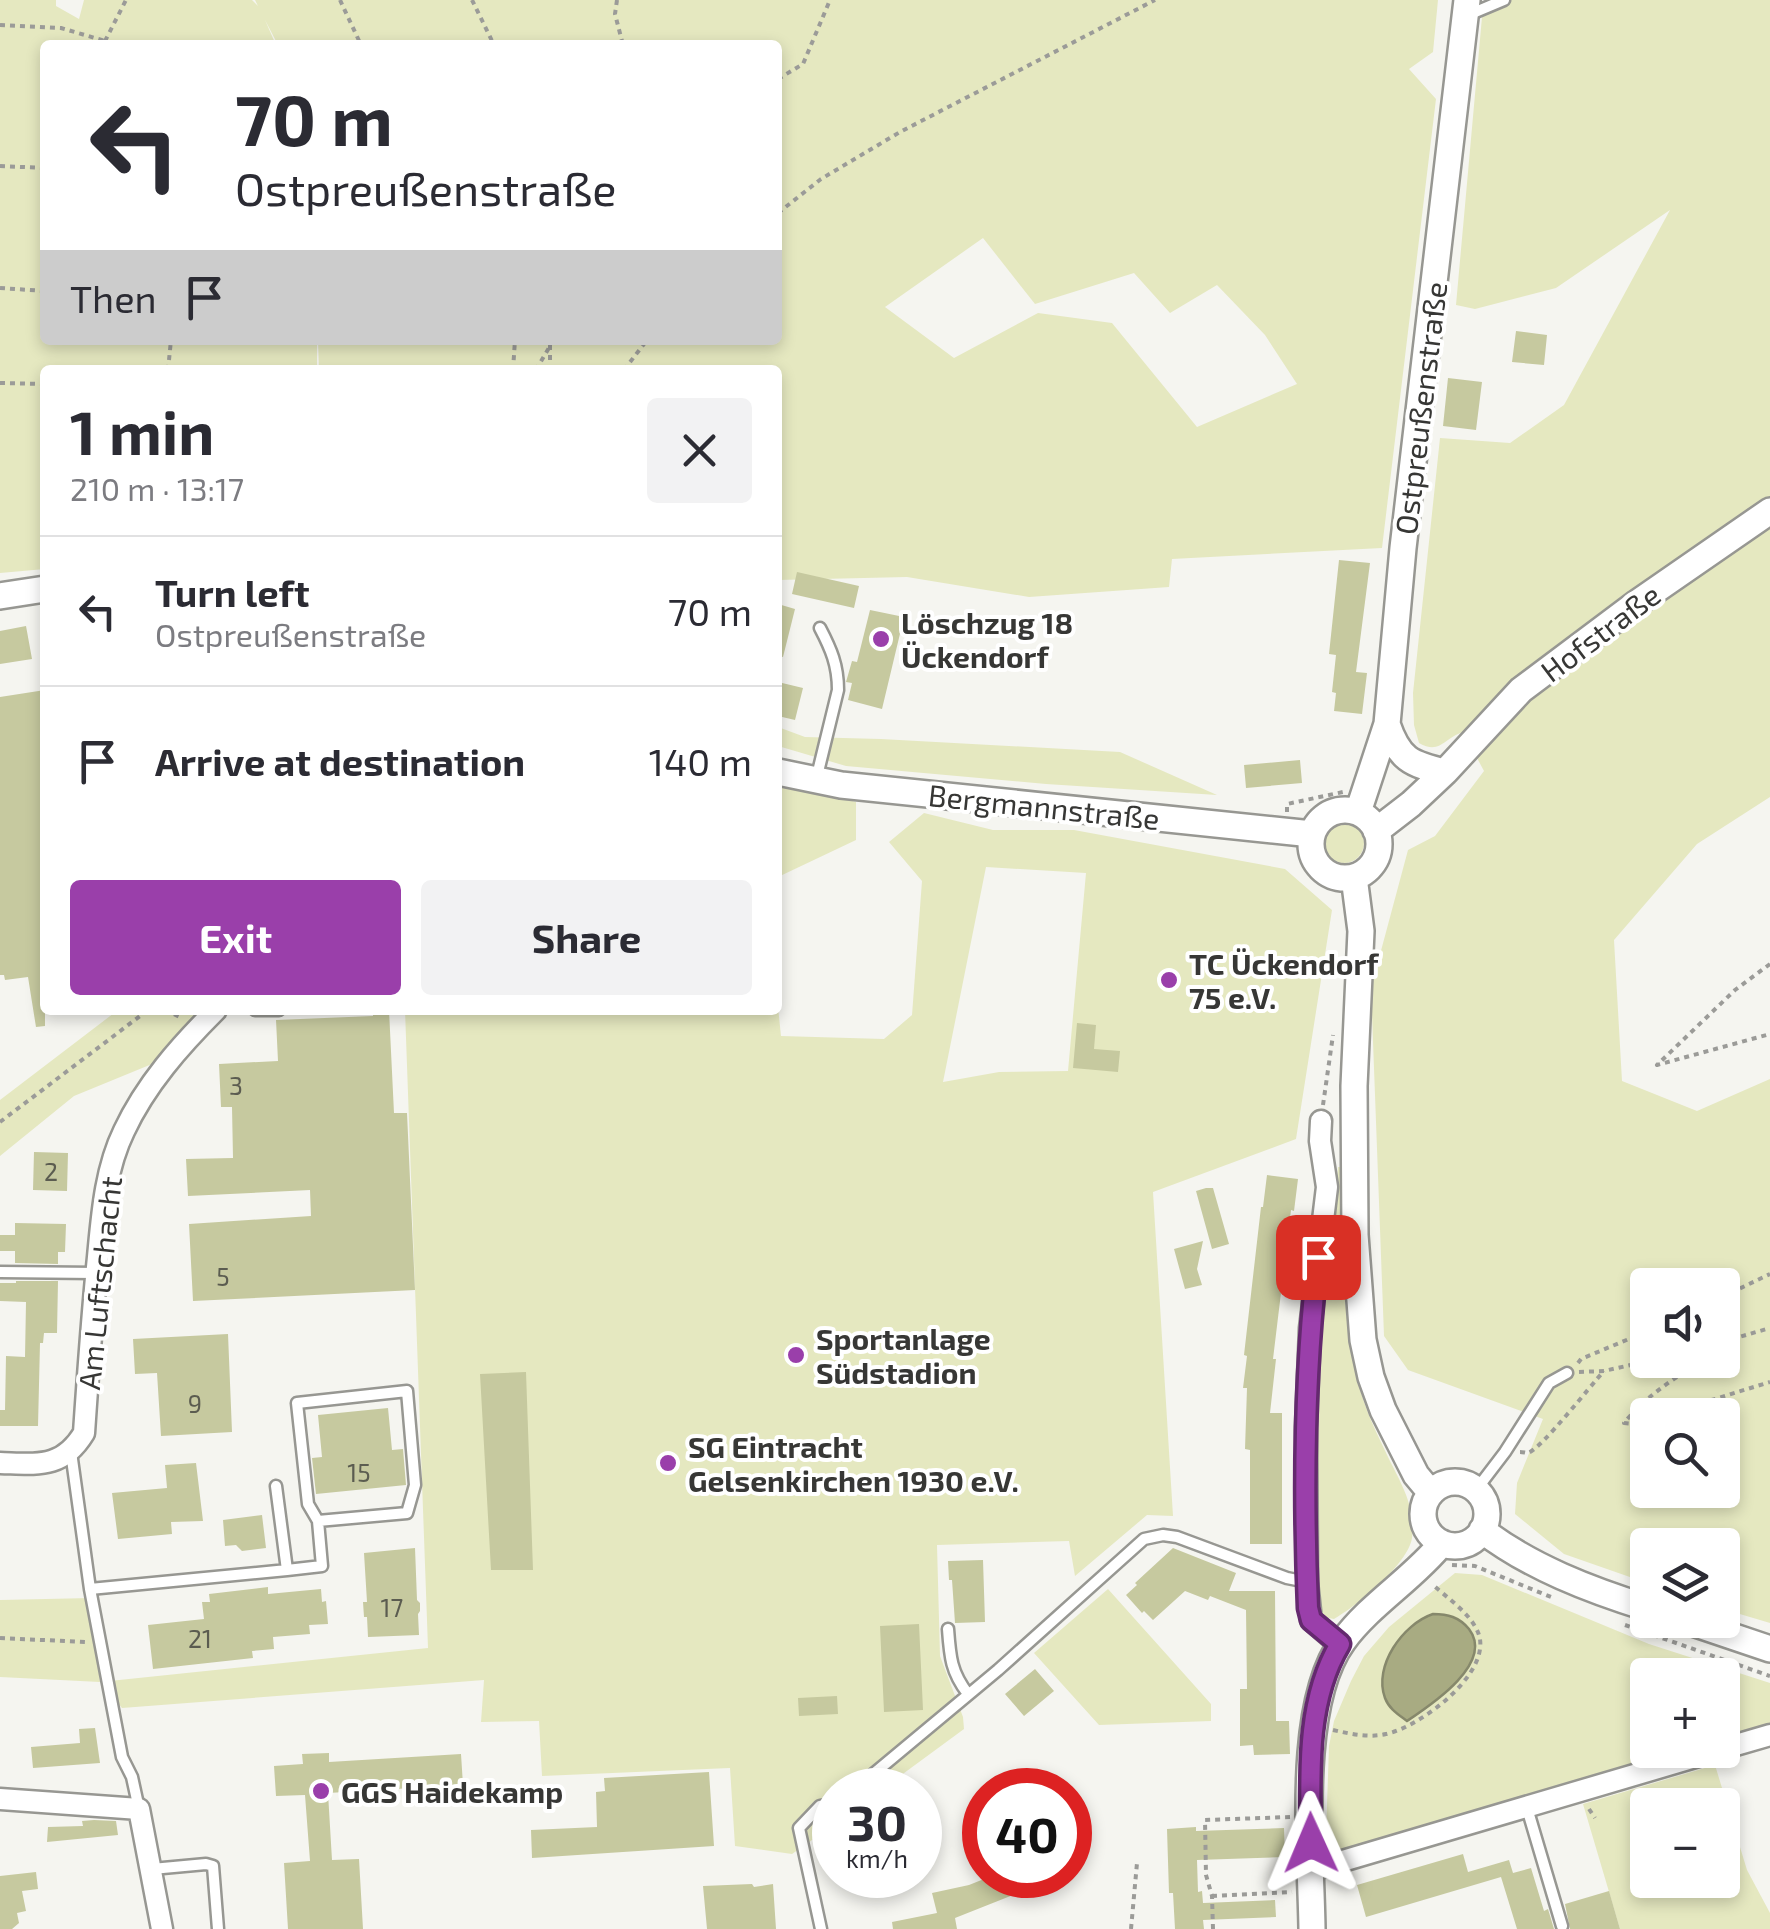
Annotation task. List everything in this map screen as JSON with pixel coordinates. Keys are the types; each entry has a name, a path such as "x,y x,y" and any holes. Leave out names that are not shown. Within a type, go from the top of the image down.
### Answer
{"street":[{"name":"Ostpreußenstraße","path":"1367,822 1367,787 1388,724 1403,548 1466,8"},
{"name":"Hofstraße","path":"1367,822 1411,804 1521,690 1770,511"},
{"path":"0,596 40,591"},
{"path":"1388,724 1395,748 1422,767 1445,772"},
{"name":"Bergmannstraße","path":"782,773 816,781 1312,834"},
{"path":"1347,810 1367,822 1379,842 1372,864 1364,872 1354,877 1333,876 1317,864 1312,854 1312,834 1325,816 1347,810"},
{"path":"1354,877 1360,931 1354,1235 1363,1340 1382,1410 1416,1475 1430,1493"},
{"name":"Am Luftschacht","path":"71,1452 84,1433 103,1206 113,1159 122,1133 157,1075 211,1015"},
{"path":"1321,1121 1327,1187 1308,1365 1307,1582 1311,1620 1340,1644"},
{"path":"0,1463 38,1464 71,1452"},
{"path":"1458,1482 1476,1490 1486,1509 1482,1530 1476,1537 1460,1545 1442,1543 1427,1530 1423,1510 1430,1493 1438,1486 1458,1482"},
{"path":"1482,1530 1556,1574 1630,1601"},
{"path":"1312,1929 1310,1782 1314,1726 1323,1680 1330,1661 1354,1627 1418,1571 1442,1543"},
{"path":"1737,1638 1770,1649"},
{"path":"1740,1744 1770,1736"},
{"path":"1312,1881 1526,1806 1658,1768"},
{"path":"0,1799 138,1808 162,1929"}],"lane":[{"path":"1466,8 1504,0"},
{"path":"816,781 838,690 836,658 820,628"},
{"path":"0,1272 96,1273"},
{"path":"1476,1490 1549,1383 1567,1373"},
{"path":"90,1589 322,1566 318,1521 308,1504 296,1402 407,1391 415,1485 408,1513 318,1521"},
{"path":"71,1452 90,1589 122,1757 132,1777 138,1808"},
{"path":"276,1486 286,1570"},
{"path":"880,1768 1144,1539 1177,1537 1307,1582"},
{"path":"948,1629 955,1677 968,1694"},
{"path":"1526,1806 1562,1926"},
{"path":"812,1815 800,1828 812,1886"},
{"path":"150,1870 214,1866 218,1929"},
{"path":"815,1898 821,1929"}],"path":[{"path":"109,40 126,0"},
{"path":"340,0 359,40"},
{"path":"472,0 492,40"},
{"path":"617,0 615,14 623,40"},
{"path":"782,77 803,64 830,0"},
{"path":"782,209 820,179 900,132 1155,0"},
{"path":"0,25 62,28 99,40"},
{"path":"0,166 40,168"},
{"path":"0,288 40,292"},
{"path":"628,365 643,345"},
{"path":"0,383 40,384"},
{"path":"1287,804 1367,787"},
{"path":"1770,964 1735,990 1657,1065 1770,1034"},
{"path":"0,1122 141,1015"},
{"path":"1740,1288 1770,1274"},
{"path":"1740,1337 1770,1328"},
{"path":"1567,1373 1582,1360 1630,1339"},
{"path":"1567,1373 1630,1365"},
{"path":"1505,1452 1530,1452 1546,1440 1604,1370"},
{"path":"1648,1398 1675,1378"},
{"path":"1718,1398 1770,1382"},
{"path":"1314,1726 1360,1736 1403,1730 1434,1709 1472,1674 1480,1652 1477,1630 1418,1571"},
{"path":"0,1638 100,1642"},
{"path":"1213,1929 1212,1896 1206,1875 1205,1820 1310,1816"},
{"path":"1131,1929 1138,1863"},
{"path":"1212,1896 1312,1881"}],"shaded area":[{"path":"0,0 56,0 56,6 79,19 84,0 252,0 258,6 255,0 1438,0 1433,52 1409,69 1436,99 1382,548 1172,559 1169,587 1029,597 907,577 782,580 782,365 319,365 318,345 782,345 782,40 275,40 265,20 274,40 40,40 40,345 317,345 317,365 40,365 40,569 0,573","holes":["983,238 1035,304 1134,273 1170,313 1217,285 1265,335 1297,384 1197,427 1112,323 1038,313 954,358 885,307"]},
{"path":"1507,0 1770,0 1770,797 1697,844 1614,940 1622,1081 1697,1111 1770,1079 1770,1623 1740,1614 1740,1528 1630,1528 1630,1577 1564,1554 1515,1514 1517,1483 1543,1419 1408,1370 1384,1336 1371,988 1408,850 1435,836 1484,771 1463,732 1432,747 1419,743 1414,725 1413,693 1440,438 1510,443 1564,405 1670,210 1556,288 1475,309 1456,305 1482,17"},
{"path":"782,728 805,737 1120,752 1217,795 1046,784 846,766 782,747"},
{"path":"782,781 856,802 856,840 782,875"},
{"name":"Sportanlage Südstadion","path":"924,813 993,830 1074,830 1285,869 1332,910 1296,1139 1153,1192 1173,1516 1147,1515 1075,1576 1069,1541 937,1545 940,1656 964,1729 911,1768 812,1768 812,1840 792,1854 735,1846 730,1768 542,1776 539,1721 481,1722 484,1680 122,1708 100,1682 428,1648 405,1015 779,1015 781,1036 884,1039 912,1015 922,881 889,842","holes":["986,867 1086,873 1068,1071 999,1072 943,1082"]},
{"path":"1344,823 1358,829 1364,843 1358,857 1344,863 1330,857 1324,843 1330,829"},
{"path":"111,1015 197,1015 152,1064 74,1096 0,1156 0,1100"},
{"path":"1338,1167 1352,1355 1375,1430 1407,1497 1413,1527 1408,1548 1392,1572 1334,1619 1322,1615 1318,1596 1318,1381"},
{"path":"1455,1573 1482,1575 1630,1638 1692,1658 1630,1658 1630,1765 1340,1850 1332,1846 1326,1835 1329,1746 1334,1721 1364,1656 1389,1627"},
{"path":"1108,1589 1211,1704 1211,1721 1099,1725 1034,1653"},
{"path":"91,1598 100,1682 0,1677 0,1600"},
{"path":"1433,1614 1453,1617 1469,1629 1475,1642 1474,1655 1457,1682 1407,1721 1387,1702 1383,1673 1401,1637"},
{"path":"1740,1673 1770,1683 1770,1724 1740,1733"},
{"path":"1705,1768 1716,1768 1722,1788 1637,1788"},
{"path":"1630,1790 1630,1898 1740,1898 1740,1847 1747,1870 1770,1913 1770,1929 1620,1929 1583,1804"}],"building":[{"path":"1516,331 1547,335 1544,365 1512,362"},
{"path":"1448,378 1482,382 1476,430 1443,426"},
{"path":"1339,560 1370,563 1356,672 1367,673 1362,714 1334,711 1336,655 1329,654"},
{"path":"797,572 859,586 854,608 792,594"},
{"path":"782,605 795,609 782,657"},
{"name":"Löschzug 18 Ückendorf","path":"870,610 904,617 882,709 848,700 852,683 846,682 852,661 857,662"},
{"path":"26,626 32,659 0,664 0,631"},
{"path":"782,683 803,688 795,720 782,717"},
{"path":"40,691 40,1015 45,1015 45,1026 36,1027 28,977 5,980 0,975 0,697"},
{"path":"1300,760 1302,783 1246,788 1244,765"},
{"path":"389,1015 394,1113 407,1113 415,1290 193,1301 189,1224 311,1216 310,1190 188,1196 186,1159 233,1158 232,1107 221,1107 219,1064 278,1061 276,1020"},
{"path":"1077,1023 1096,1025 1094,1049 1120,1051 1118,1072 1073,1068"},
{"path":"34,1152 68,1153 67,1191 33,1190"},
{"path":"1267,1175 1298,1179 1273,1359 1270,1413 1282,1413 1282,1544 1250,1544 1244,1355"},
{"path":"1213,1188 1229,1244 1212,1249 1196,1191"},
{"path":"15,1223 66,1224 65,1252 58,1252 58,1264 15,1263 15,1251 0,1251 0,1235 15,1235"},
{"path":"1203,1241 1197,1269 1202,1285 1185,1289 1174,1249"},
{"path":"58,1281 57,1333 44,1333 40,1343 38,1426 0,1426 0,1410 5,1410 6,1356 25,1357 26,1302 0,1301 0,1283"},
{"path":"228,1334 232,1432 161,1436 157,1373 135,1374 133,1339"},
{"path":"526,1372 533,1570 491,1570 480,1374"},
{"path":"388,1408 392,1450 403,1449 406,1485 316,1494 312,1458 322,1457 318,1415"},
{"path":"196,1463 203,1521 171,1522 172,1534 118,1539 112,1493 167,1488 165,1465"},
{"path":"262,1515 266,1548 242,1551 236,1545 225,1546 223,1520"},
{"path":"415,1548 419,1635 368,1637 363,1602 367,1602 364,1553"},
{"path":"1173,1548 1236,1573 1229,1591 1275,1591 1276,1721 1289,1721 1290,1754 1254,1755 1253,1745 1240,1746 1240,1689 1247,1689 1246,1610 1185,1591 1153,1620 1126,1595"},
{"path":"983,1560 985,1622 955,1623 948,1561"},
{"path":"268,1587 268,1594 321,1589 328,1624 309,1625 310,1634 273,1637 274,1649 252,1651 253,1658 153,1669 148,1625 204,1619 202,1602 210,1602 209,1594"},
{"path":"919,1624 923,1710 884,1712 880,1626"},
{"path":"1035,1669 1054,1691 1024,1716 1005,1694"},
{"path":"837,1696 838,1714 799,1716 798,1698"},
{"path":"95,1728 100,1763 33,1768 31,1747 80,1743 79,1729"},
{"path":"329,1753 329,1762 461,1754 463,1785 328,1793 332,1860 359,1859 363,1929 288,1929 284,1863 310,1861 305,1795 276,1796 274,1766 303,1764 302,1754"},
{"path":"709,1772 714,1846 532,1858 531,1830 597,1827 596,1792 605,1791 604,1778"},
{"path":"82,1821 116,1821 118,1835 47,1842 48,1827 83,1826"},
{"path":"1196,1827 1196,1831 1284,1828 1285,1857 1197,1860 1198,1892 1202,1891 1203,1903 1275,1900 1276,1917 1203,1920 1204,1929 1175,1929 1173,1893 1169,1893 1167,1829"},
{"path":"1463,1854 1468,1872 1509,1860 1513,1873 1531,1868 1544,1911 1548,1909 1554,1929 1517,1929 1501,1877 1366,1917 1357,1885"},
{"path":"36,1872 38,1889 22,1891 26,1911 17,1913 19,1923 12,1929 0,1929 0,1876"},
{"path":"773,1884 776,1929 707,1929 703,1886"},
{"path":"962,1887 962,1898 1005,1898 955,1918 957,1929 893,1929 892,1922 937,1913 933,1898 942,1898 942,1891"},
{"path":"1609,1891 1620,1929 1570,1929 1565,1904"}],"place":[{"name":"Löschzug 18 Ückendorf","path":"881,639"},
{"name":"TC Ückendorf 75 e.V.","path":"1169,980"},
{"name":"Sportanlage Südstadion","path":"796,1355"},
{"name":"SG Eintracht Gelsenkirchen 1930 e.V.","path":"668,1463"},
{"name":"GGS Haidekamp","path":"321,1791"}],"route":[{"path":"1311,1843 1314,1726 1323,1680 1340,1644 1311,1620 1308,1608 1306,1426 1318,1257"}]}
